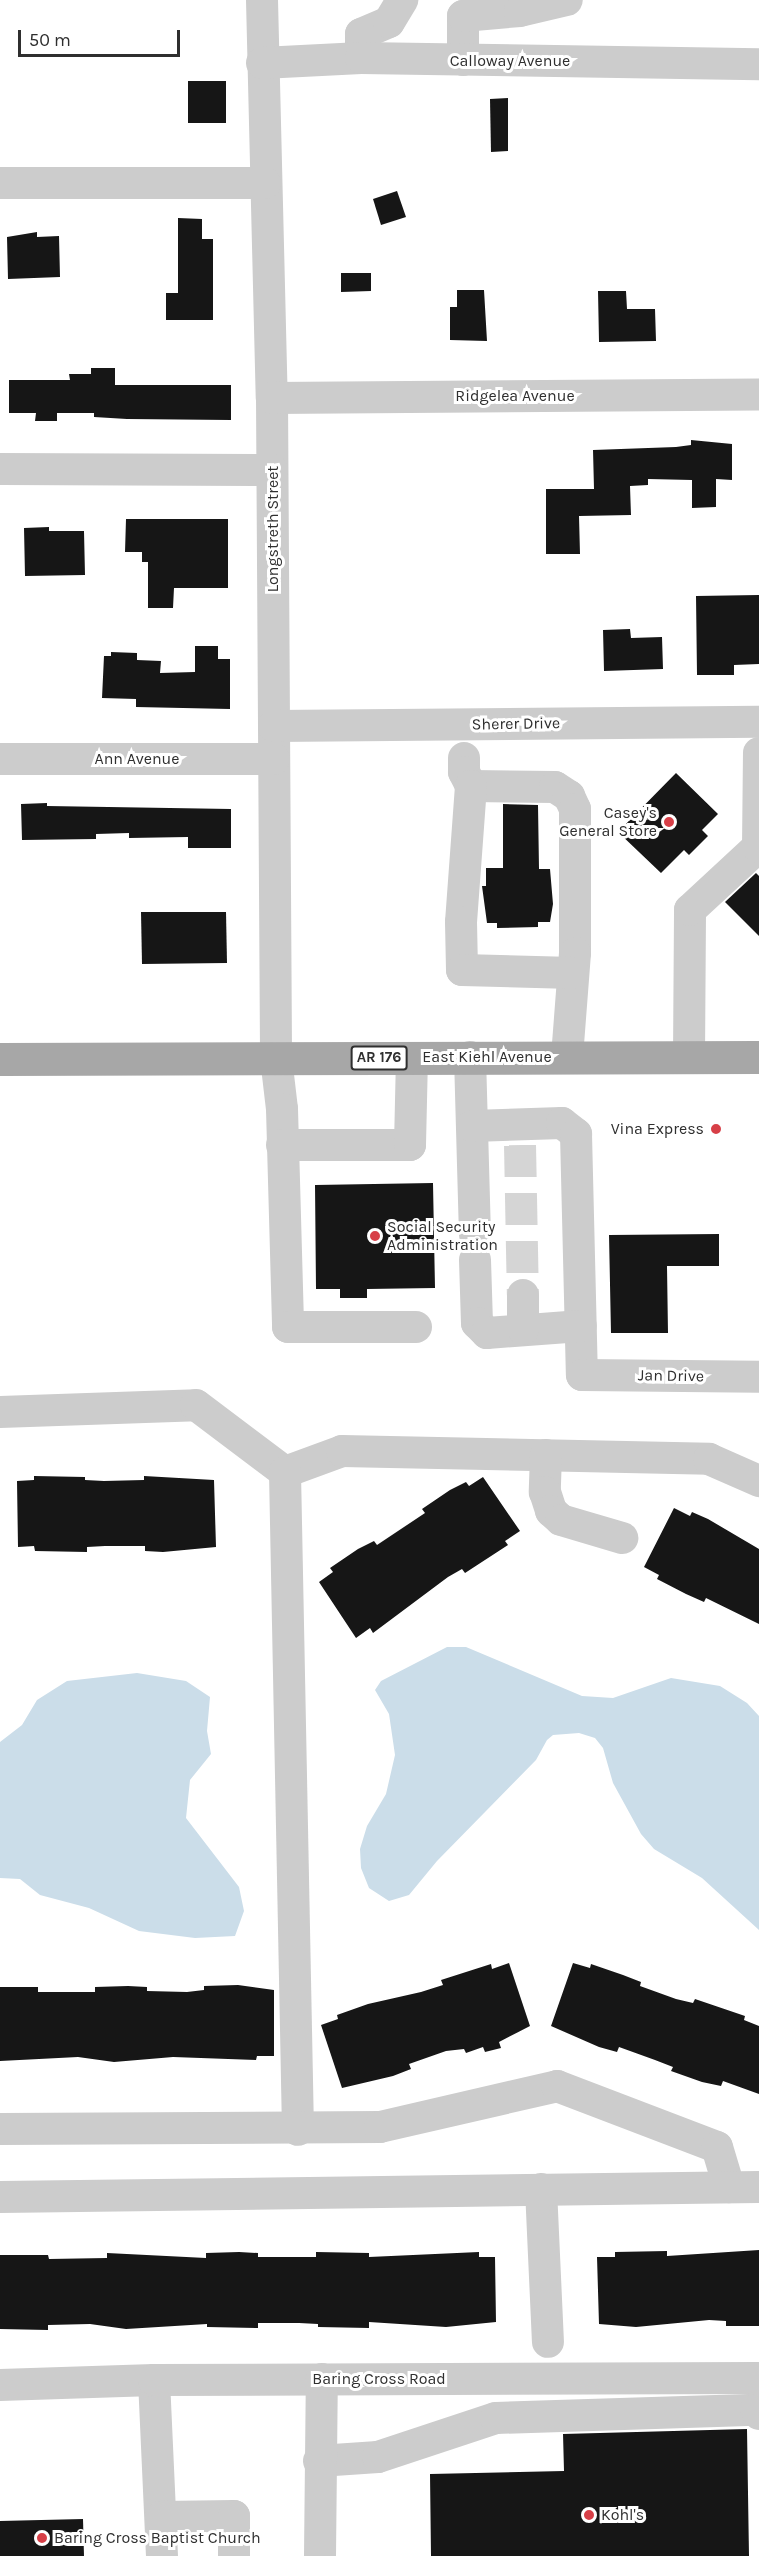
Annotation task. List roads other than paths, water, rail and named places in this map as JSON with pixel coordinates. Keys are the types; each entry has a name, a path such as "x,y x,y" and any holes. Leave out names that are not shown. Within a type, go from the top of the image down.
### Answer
{"main road":[{"name":"East Kiehl Avenue","path":"0,1059 759,1057"}],"street":[{"name":"Longstreth Street","path":"262,0 272,398 276,1058 282,1145 288,1327 416,1327"},
{"path":"361,58 361,34 388,22 402,0"},
{"path":"463,60 463,16 520,11 567,0"},
{"name":"Calloway Avenue","path":"262,63 361,58 759,64"},
{"path":"0,183 265,183"},
{"name":"Ridgelea Avenue","path":"272,398 759,394"},
{"path":"0,470 272,470"},
{"path":"759,722 759,735"},
{"name":"Sherer Drive","path":"274,726 759,722"},
{"path":"465,725 457,748 468,772 461,922 462,970 573,973"},
{"path":"689,1057 690,910 758,847 759,753"},
{"name":"Ann Avenue","path":"0,759 274,759"},
{"path":"468,772 555,787 569,796 575,809 573,973 567,1057"},
{"path":"470,1057 477,1323 487,1333 581,1326 576,1134 562,1123 519,1135 472,1126"},
{"path":"282,1145 410,1145 412,1058"},
{"path":"523,1295 523,1329"},
{"name":"Jan Drive","path":"581,1326 582,1375 759,1377"},
{"path":"0,1412 196,1405 285,1472"},
{"path":"285,1472 342,1451 709,1459 759,1481"},
{"path":"546,1455 545,1492 551,1511 561,1520 621,1538"},
{"path":"285,1472 298,2130"},
{"path":"0,2129 298,2130 380,2127 557,2086 717,2147 744,2187"},
{"path":"0,2197 744,2187"},
{"path":"541,2188 548,2342"},
{"name":"Baring Cross Road","path":"0,2385 154,2380 759,2378"},
{"path":"320,2556 322,2379"},
{"path":"493,2379 496,2418"},
{"path":"154,2380 162,2556"},
{"path":"320,2461 378,2457 496,2418 756,2410 759,2414"},
{"path":"161,2517 234,2516 234,2556"}],"water":[{"path":"447,1647 466,1647 582,1696 613,1698 671,1678 720,1686 747,1703 759,1716 759,1930 702,1878 654,1849 641,1834 613,1783 603,1748 595,1738 579,1733 553,1735 547,1740 536,1760 437,1861 409,1895 389,1901 369,1888 361,1868 360,1849 367,1826 386,1794 395,1755 389,1714 375,1690 381,1681"},
{"path":"137,1673 186,1681 210,1697 207,1731 211,1754 190,1780 186,1818 239,1887 244,1911 235,1936 195,1938 139,1931 89,1908 40,1895 20,1879 0,1878 0,1742 22,1725 37,1700 67,1681"}],"tunnel":[{"path":"520,1145 523,1295"}],"place":[{"name":"Casey's General Store","path":"669,822"},
{"name":"Vina Express","path":"716,1129"},
{"name":"Social Security Administration","path":"375,1236"},
{"name":"Kohl's","path":"589,2515"},
{"name":"Baring Cross Baptist Church","path":"42,2538"}]}
